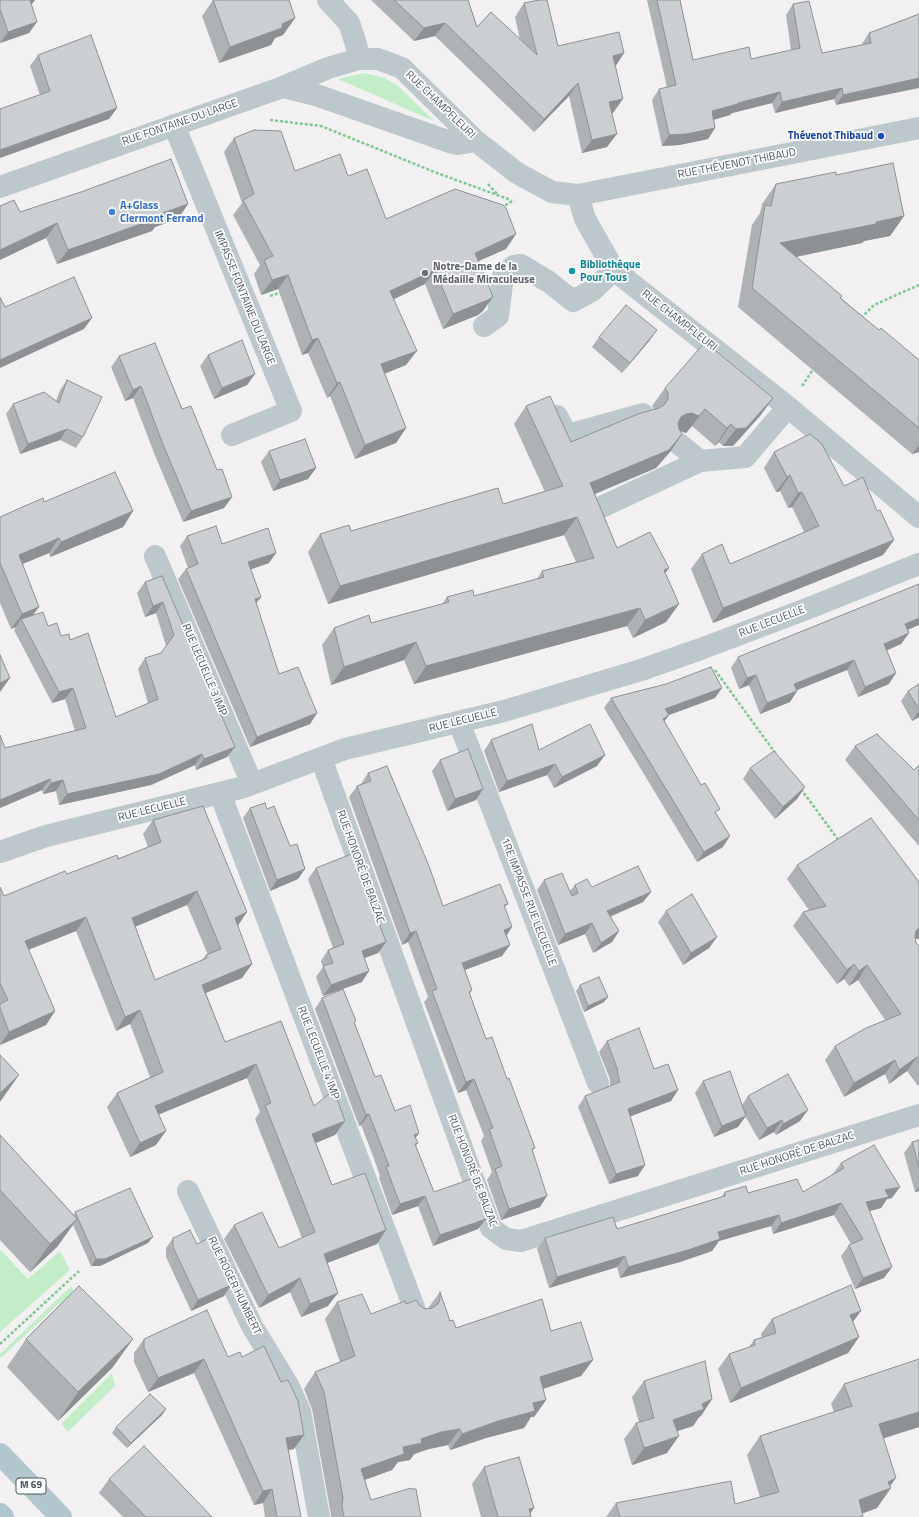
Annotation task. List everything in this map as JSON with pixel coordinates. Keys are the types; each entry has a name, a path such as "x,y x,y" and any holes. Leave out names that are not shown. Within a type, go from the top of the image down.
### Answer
{"main road":[{"name":"M 69","path":"0,1454 61,1517"},
{"path":"0,1514 3,1517"}],"street":[{"path":"328,0 349,23 359,59"},
{"name":"RUE FONTAINE DU LARGE","path":"0,187 283,87 328,68 359,59"},
{"name":"RUE CHAMPFLEURI","path":"359,59 378,59 402,68 476,141 517,173 552,192 578,195 584,219 614,270 788,407 919,517"},
{"path":"283,87 316,95 452,144 476,141"},
{"name":"IMPASSE FONTAINE DU LARGE","path":"174,125 291,411 232,435"},
{"name":"RUE THÉVENOT THIBAUD","path":"578,195 919,128"},
{"path":"484,326 498,316 503,276 514,266 521,265 549,282 573,301 593,290 614,270"},
{"path":"595,510 700,461 745,457 788,407"},
{"path":"557,416 566,435 643,414"},
{"path":"678,443 700,461"},
{"name":"RUE LECUELLE 3 IMP","path":"155,556 252,784"},
{"name":"RUE LECUELLE","path":"0,852 46,836 252,784 345,749 504,711 655,665 809,608 919,564"},
{"name":"1RE IMPASSE RUE LECUELLE","path":"459,722 598,1083"},
{"name":"RUE HONORÉ DE BALZAC","path":"321,758 491,1228 506,1239 522,1241 919,1115"},
{"name":"RUE LECUELLE 4 IMP","path":"220,793 416,1313"},
{"name":"RUE ROGER HUMBERT","path":"188,1191 252,1326 288,1385 300,1411 319,1517"}],"path":[{"path":"269,120 321,126 513,201"},
{"path":"495,210 504,206"},
{"path":"859,320 874,305 919,285"},
{"path":"247,304 283,292"},
{"path":"788,407 818,363"},
{"path":"720,676 780,759"},
{"path":"798,784 839,842"},
{"path":"0,1344 79,1271"}],"green space":[{"path":"364,73 385,78 399,87 434,121 338,79"},
{"path":"0,1249 28,1279 60,1251 70,1270 0,1332"},
{"path":"71,1286 100,1347 59,1303 1,1358 0,1354"},
{"path":"112,1373 115,1386 68,1432 61,1424"}],"building":[{"path":"0,0 30,0 37,22 8,32 0,9"},
{"path":"213,0 289,0 295,18 282,24 282,28 230,47"},
{"path":"394,0 468,0 477,27 491,12 537,55 524,3 547,0 558,46 619,32 624,53 613,56 623,99 609,102 617,134 592,140 578,83 544,119 445,23 424,28"},
{"path":"657,0 680,0 693,60 749,47 751,59 800,48 793,4 809,1 822,53 871,43 869,33 919,14 919,78 843,95 842,88 782,102 780,92 712,111 715,128 687,134 669,135 659,89 676,85"},
{"path":"91,35 117,108 0,150 0,109 50,91 38,55"},
{"path":"254,130 281,131 295,171 340,154 348,176 367,169 386,219 455,189 503,205 506,208 516,234 475,253 493,297 453,314 435,270 390,291 417,351 381,364 406,428 365,445 340,382 337,383 318,338 312,340 288,275 272,280 264,260 273,256 243,200 254,194 234,138"},
{"path":"171,159 188,204 162,213 163,216 68,250 57,223 0,250 0,206 14,200 20,212 81,192"},
{"path":"893,163 904,216 876,222 876,224 780,243 842,296 840,298 879,330 881,328 919,360 919,428 752,288 765,205 771,206 776,184 836,172 836,175"},
{"path":"74,277 92,318 0,360 0,297 5,307"},
{"path":"626,305 657,330 630,363 599,337"},
{"path":"242,340 255,374 222,388 208,355"},
{"path":"705,342 773,398 746,428 736,429 731,424 727,428 705,409 699,416 692,413 686,414 681,417 678,423 682,434 669,450 590,483 617,548 650,532 669,568 664,570 679,604 645,620 640,608 426,666 416,642 344,667 334,628 369,615 371,623 449,602 447,597 473,590 474,596 544,577 542,571 594,558 577,517 340,586 320,534 349,525 351,531 498,488 503,504 563,486 526,406 550,396 571,442 638,414 664,405 668,399 668,393 665,388"},
{"path":"155,343 182,409 191,406 217,470 222,469 232,497 191,511 162,442 141,386 133,390 119,356"},
{"path":"67,380 102,397 83,437 67,429 28,444 13,404 44,392 59,403"},
{"path":"810,434 822,444 844,486 863,477 877,511 880,510 894,540 723,608 702,554 722,544 730,564 819,526 802,492 798,493 790,475 787,477 774,452"},
{"path":"305,439 316,468 280,480 269,451"},
{"path":"115,472 133,511 61,542 59,538 19,555 39,607 22,614 0,563 0,517 43,498 44,502"},
{"path":"216,526 222,544 268,528 276,553 248,562 261,597 255,599 279,674 298,667 317,713 257,737 186,569 198,564 187,536"},
{"path":"162,576 235,747 204,759 202,754 159,774 67,794 63,780 51,783 50,779 0,800 0,735 5,748 86,728 73,688 59,692 21,619 43,612 48,626 57,623 61,636 69,634 70,640 88,633 116,717 158,699 145,658 161,653 174,635 163,602 153,606 145,582"},
{"path":"919,584 919,618 905,624 909,633 884,644 896,673 865,687 854,660 794,684 797,691 767,703 756,675 747,678 738,657"},
{"path":"0,655 10,678 0,683"},
{"path":"711,667 722,688 665,709 669,715 663,719 701,785 705,783 720,809 715,812 730,836 704,852 611,698 666,684"},
{"path":"919,684 919,709 908,691"},
{"path":"532,724 539,750 590,724 605,755 562,777 555,764 507,781 491,740"},
{"path":"877,734 914,770 919,765 919,820 855,746"},
{"path":"468,749 483,789 455,799 440,760"},
{"path":"774,751 805,787 783,807 750,768"},
{"path":"387,766 429,866 443,906 500,884 508,904 504,905 512,927 504,930 510,945 462,963 472,990 469,992 486,1039 492,1037 535,1148 532,1149 547,1196 509,1209 495,1169 502,1166 489,1129 493,1128 474,1079 466,1082 432,991 437,989 416,931 410,933 357,786 371,781 368,773"},
{"path":"265,803 267,809 274,806 290,846 297,844 305,869 277,880 250,808"},
{"path":"203,806 247,912 235,918 252,964 202,985 225,1042 281,1021 314,1106 334,1090 345,1121 312,1134 332,1185 365,1173 386,1230 324,1254 338,1293 310,1304 300,1278 268,1295 234,1225 262,1212 279,1248 315,1232 265,1105 271,1103 256,1064 155,1106 166,1131 140,1143 117,1093 163,1072 140,1010 125,1017 86,917 25,941 55,1011 9,1032 0,1008 0,1004 8,1000 0,983 0,887 4,896 65,871 67,874 117,855 118,859 161,842 153,820","holes":["197,891 221,949 206,955 207,958 155,980 132,918"]},
{"path":"871,818 919,882 919,928 916,931 915,937 916,943 919,946 919,1060 917,1057 899,1070 895,1060 854,1083 835,1046 866,1028 901,1014 867,965 859,971 854,964 847,970 803,912 826,906 797,865"},
{"path":"354,853 386,942 362,951 369,971 331,985 323,966 333,963 328,950 344,944 316,868"},
{"path":"638,866 651,892 607,911 619,931 601,943 592,923 565,934 544,880 562,873 572,896 578,893 575,885 587,879 592,887"},
{"path":"692,894 717,937 691,953 666,911"},
{"path":"599,977 608,997 588,1006 580,985"},
{"path":"343,989 356,1021 354,1022 375,1077 381,1075 395,1111 410,1105 419,1133 414,1135 418,1143 415,1144 434,1192 471,1179 486,1219 440,1235 425,1196 400,1204 386,1167 389,1166 369,1114 366,1115 322,998"},
{"path":"639,1028 654,1069 668,1064 678,1090 628,1109 645,1165 616,1174 585,1096 620,1082 617,1068 607,1041"},
{"path":"0,1055 19,1075 0,1093"},
{"path":"730,1071 746,1116 722,1126 703,1081"},
{"path":"788,1074 808,1110 783,1124 782,1120 767,1128 748,1096"},
{"path":"0,1135 77,1219 50,1244 0,1190"},
{"path":"919,1140 919,1167 912,1142"},
{"path":"874,1145 900,1187 885,1190 889,1197 866,1202 892,1267 863,1278 849,1245 863,1239 841,1203 781,1223 779,1215 718,1232 720,1239 688,1250 628,1267 625,1256 557,1277 545,1238 613,1217 617,1229 725,1196 725,1192 746,1186 748,1193 797,1179 803,1192 844,1168 841,1163"},
{"path":"130,1188 153,1237 105,1259 96,1259 75,1212"},
{"path":"190,1230 197,1244 209,1238 231,1285 198,1300 173,1247 173,1238"},
{"path":"851,1285 861,1311 850,1315 859,1337 741,1388 729,1354 755,1345 754,1340 776,1333 772,1319"},
{"path":"79,1286 133,1339 78,1392 26,1339"},
{"path":"440,1292 450,1321 453,1320 456,1328 542,1299 551,1331 581,1322 593,1360 540,1377 546,1400 533,1403 535,1411 498,1421 462,1434 460,1429 441,1432 421,1439 422,1443 403,1447 404,1454 361,1469 371,1500 411,1488 416,1489 421,1517 344,1517 342,1506 343,1498 324,1392 315,1372 355,1356 337,1302 362,1294 371,1314 405,1301 406,1304 416,1300 420,1306 426,1309 432,1308 438,1304"},
{"path":"207,1310 228,1357 240,1352 242,1357 264,1346 281,1382 288,1380 298,1401 304,1435 286,1438 301,1517 277,1517 272,1489 263,1491 204,1359 158,1378 144,1348 144,1339"},
{"path":"919,1359 919,1412 879,1424 896,1478 888,1482 891,1488 859,1500 863,1516 620,1517 616,1503 731,1481 735,1504 779,1492 760,1436 852,1406 844,1384"},
{"path":"705,1361 712,1399 702,1404 704,1409 673,1420 679,1436 644,1448 636,1423 654,1418 644,1381"},
{"path":"150,1394 166,1409 131,1443 116,1427"},
{"path":"144,1446 212,1517 146,1517 109,1479"},
{"path":"519,1457 534,1508 529,1509 531,1517 498,1517 484,1467"}],"place":[{"name":"Thévenot Thibaud","path":"881,136"},
{"name":"A+Glass Clermont Ferrand","path":"112,212"},
{"name":"Bibliothèque Pour Tous","path":"572,271"},
{"name":"Notre-Dame de la Médaille Miraculeuse","path":"425,273"}]}
